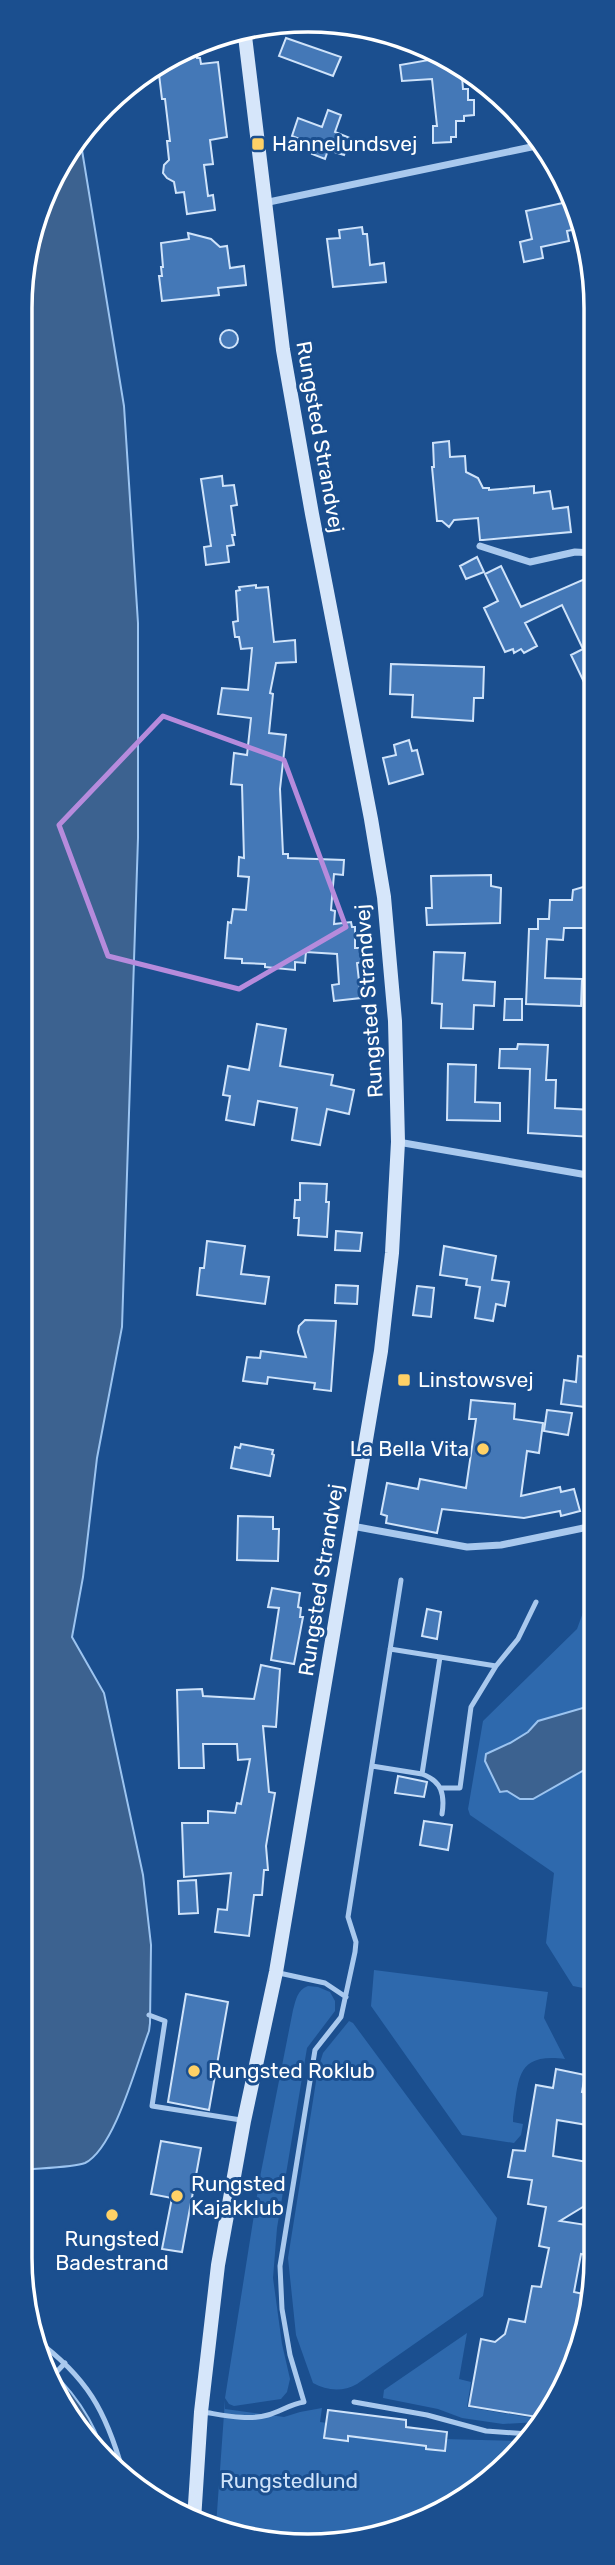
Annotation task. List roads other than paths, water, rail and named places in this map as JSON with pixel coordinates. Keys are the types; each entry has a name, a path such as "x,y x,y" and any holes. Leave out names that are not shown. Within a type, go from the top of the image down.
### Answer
{"main road":[{"name":"Rungsted Strandvej","path":"195,2509 201,2412 218,2264 244,2120 276,1972 381,1351 392,1253 398,1142 396,1021 384,897 308,495 284,350 245,39"}],"street":[{"path":"264,203 532,147"},
{"path":"480,546 530,562 584,552"},
{"path":"398,1142 584,1174"},
{"path":"351,1526 467,1546 501,1545 584,1528"}],"lane":[{"path":"201,2412 259,2417 294,2403 304,2402 290,2355 282,2309 280,2266 315,2050 341,2017 356,1942 348,1917 401,1580"},
{"path":"440,1787 460,1788 471,1707 496,1666 518,1639 536,1602"},
{"path":"390,1648 496,1666"},
{"path":"422,1774 440,1657"},
{"path":"372,1766 422,1774 438,1783 443,1794 442,1814"},
{"path":"276,1972 325,1983 346,1997"},
{"path":"149,2015 164,2021 152,2106 244,2120"},
{"path":"47,2348 65,2362 95,2399 114,2439 120,2460"},
{"path":"57,2372 65,2362"},
{"path":"354,2402 427,2415 486,2431 520,2433"}],"place":[{"name":"Hannelundsvej","path":"258,144"},
{"name":"Linstowsvej","path":"404,1380"},
{"name":"La Bella Vita","path":"483,1449"},
{"name":"Rungsted Roklub","path":"194,2071"},
{"name":"Rungsted Kajakklub","path":"177,2196"},
{"name":"Rungsted Badestrand","path":"112,2215"}],"park label":[{"name":"Rungstedlund","path":"289,2481"}]}
